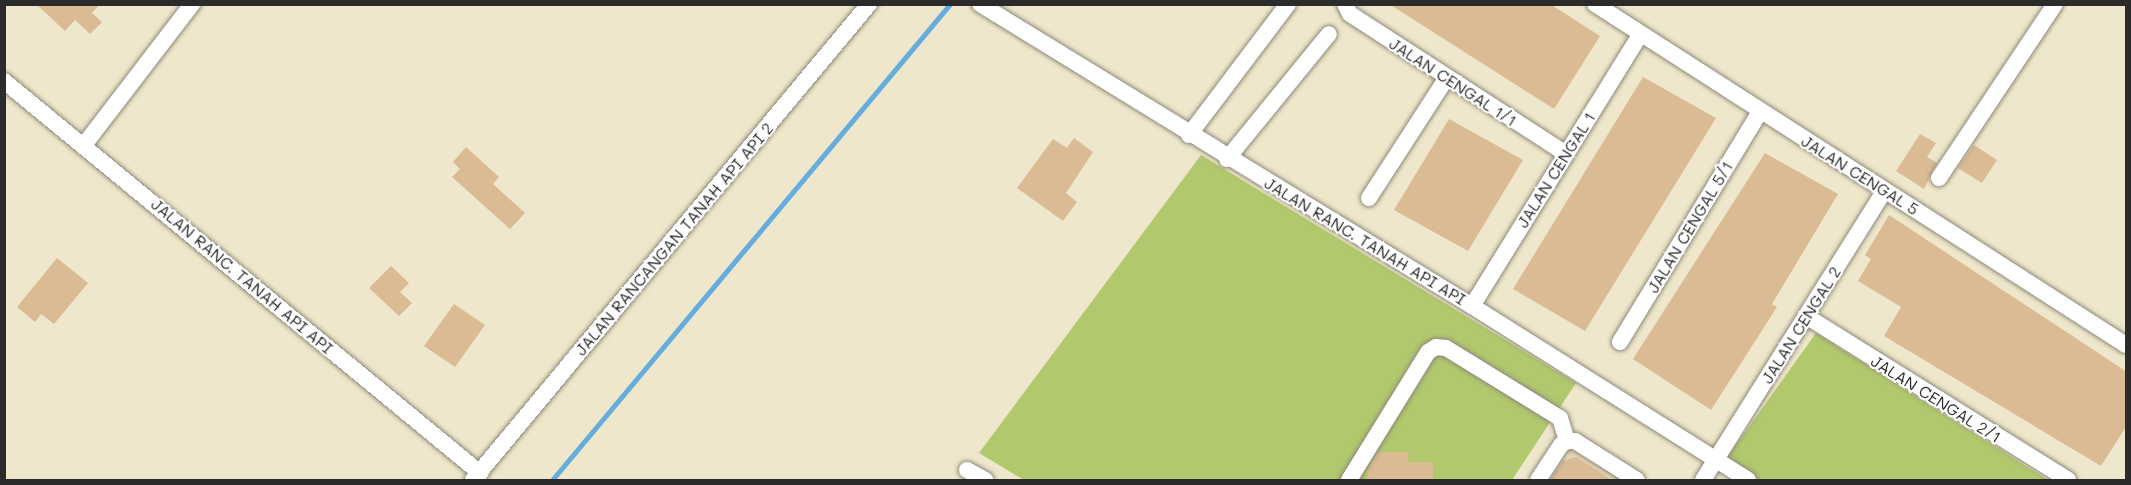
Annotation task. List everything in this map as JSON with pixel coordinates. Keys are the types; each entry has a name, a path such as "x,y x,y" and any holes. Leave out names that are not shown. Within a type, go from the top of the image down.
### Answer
{"street":[{"path":"84,145 192,4"},
{"name":"JALAN RANCANGAN TANAH API API 2","path":"476,476 869,4"},
{"path":"1189,135 1288,4"},
{"name":"JALAN CENGAL 1/1","path":"1344,4 1350,14 1446,79 1566,154"},
{"name":"JALAN CENGAL 5","path":"1595,4 1760,112 2127,345"},
{"path":"1939,178 2055,4"},
{"name":"JALAN RANC. TANAH API API","path":"987,9 1227,159 1472,306 1748,480"},
{"path":"1227,159 1329,34"},
{"name":"JALAN CENGAL 1","path":"1472,306 1640,35"},
{"path":"1369,198 1446,79"},
{"name":"JALAN RANC. TANAH API API","path":"4,81 84,145 476,476"},
{"name":"JALAN CENGAL 5/1","path":"1620,342 1760,112"},
{"name":"JALAN CENGAL 2","path":"1703,480 1885,190"},
{"name":"JALAN CENGAL 2/1","path":"1806,316 2068,480"},
{"path":"1349,480 1428,352 1436,347 1446,348 1560,418 1567,441"},
{"path":"1538,480 1567,441"},
{"path":"1567,441 1575,441 1637,480"},
{"path":"967,470 985,480"}],"shaded area":[{"path":"1566,445 1624,480 1544,480"}],"green space":[{"path":"1201,155 1576,383 1512,480 1024,480 979,453"},
{"path":"1816,333 2048,480 1760,480 1726,459"}],"building":[{"path":"36,4 100,4 92,13 102,22 90,34 75,20 65,31"},
{"path":"1389,4 1550,4 1600,36 1554,109"},
{"path":"1643,77 1716,118 1585,331 1513,289"},
{"path":"1449,119 1523,160 1468,251 1394,210"},
{"path":"1920,134 1936,143 1927,157 1937,163 1924,189 1896,171"},
{"path":"1074,138 1093,152 1066,193 1077,202 1063,221 1017,188 1053,139 1067,148"},
{"path":"1974,145 1997,160 1982,183 1958,168"},
{"path":"466,147 499,177 493,184 525,213 510,229 452,177 460,169 453,162"},
{"path":"1765,153 1838,194 1772,304 1777,307 1711,410 1633,359"},
{"path":"1889,215 2127,372 2127,425 2101,466 1884,336 1901,307 1858,281 1871,259 1865,255"},
{"path":"57,258 88,283 54,324 41,314 35,322 17,307"},
{"path":"391,266 409,283 400,292 412,303 399,316 369,288"},
{"path":"454,304 485,325 455,367 424,346"},
{"path":"1378,452 1409,452 1408,462 1433,462 1433,480 1367,480 1367,471"},
{"path":"1576,457 1612,480 1550,480 1563,461"}],"waterway":[{"path":"552,480 950,4"}]}
